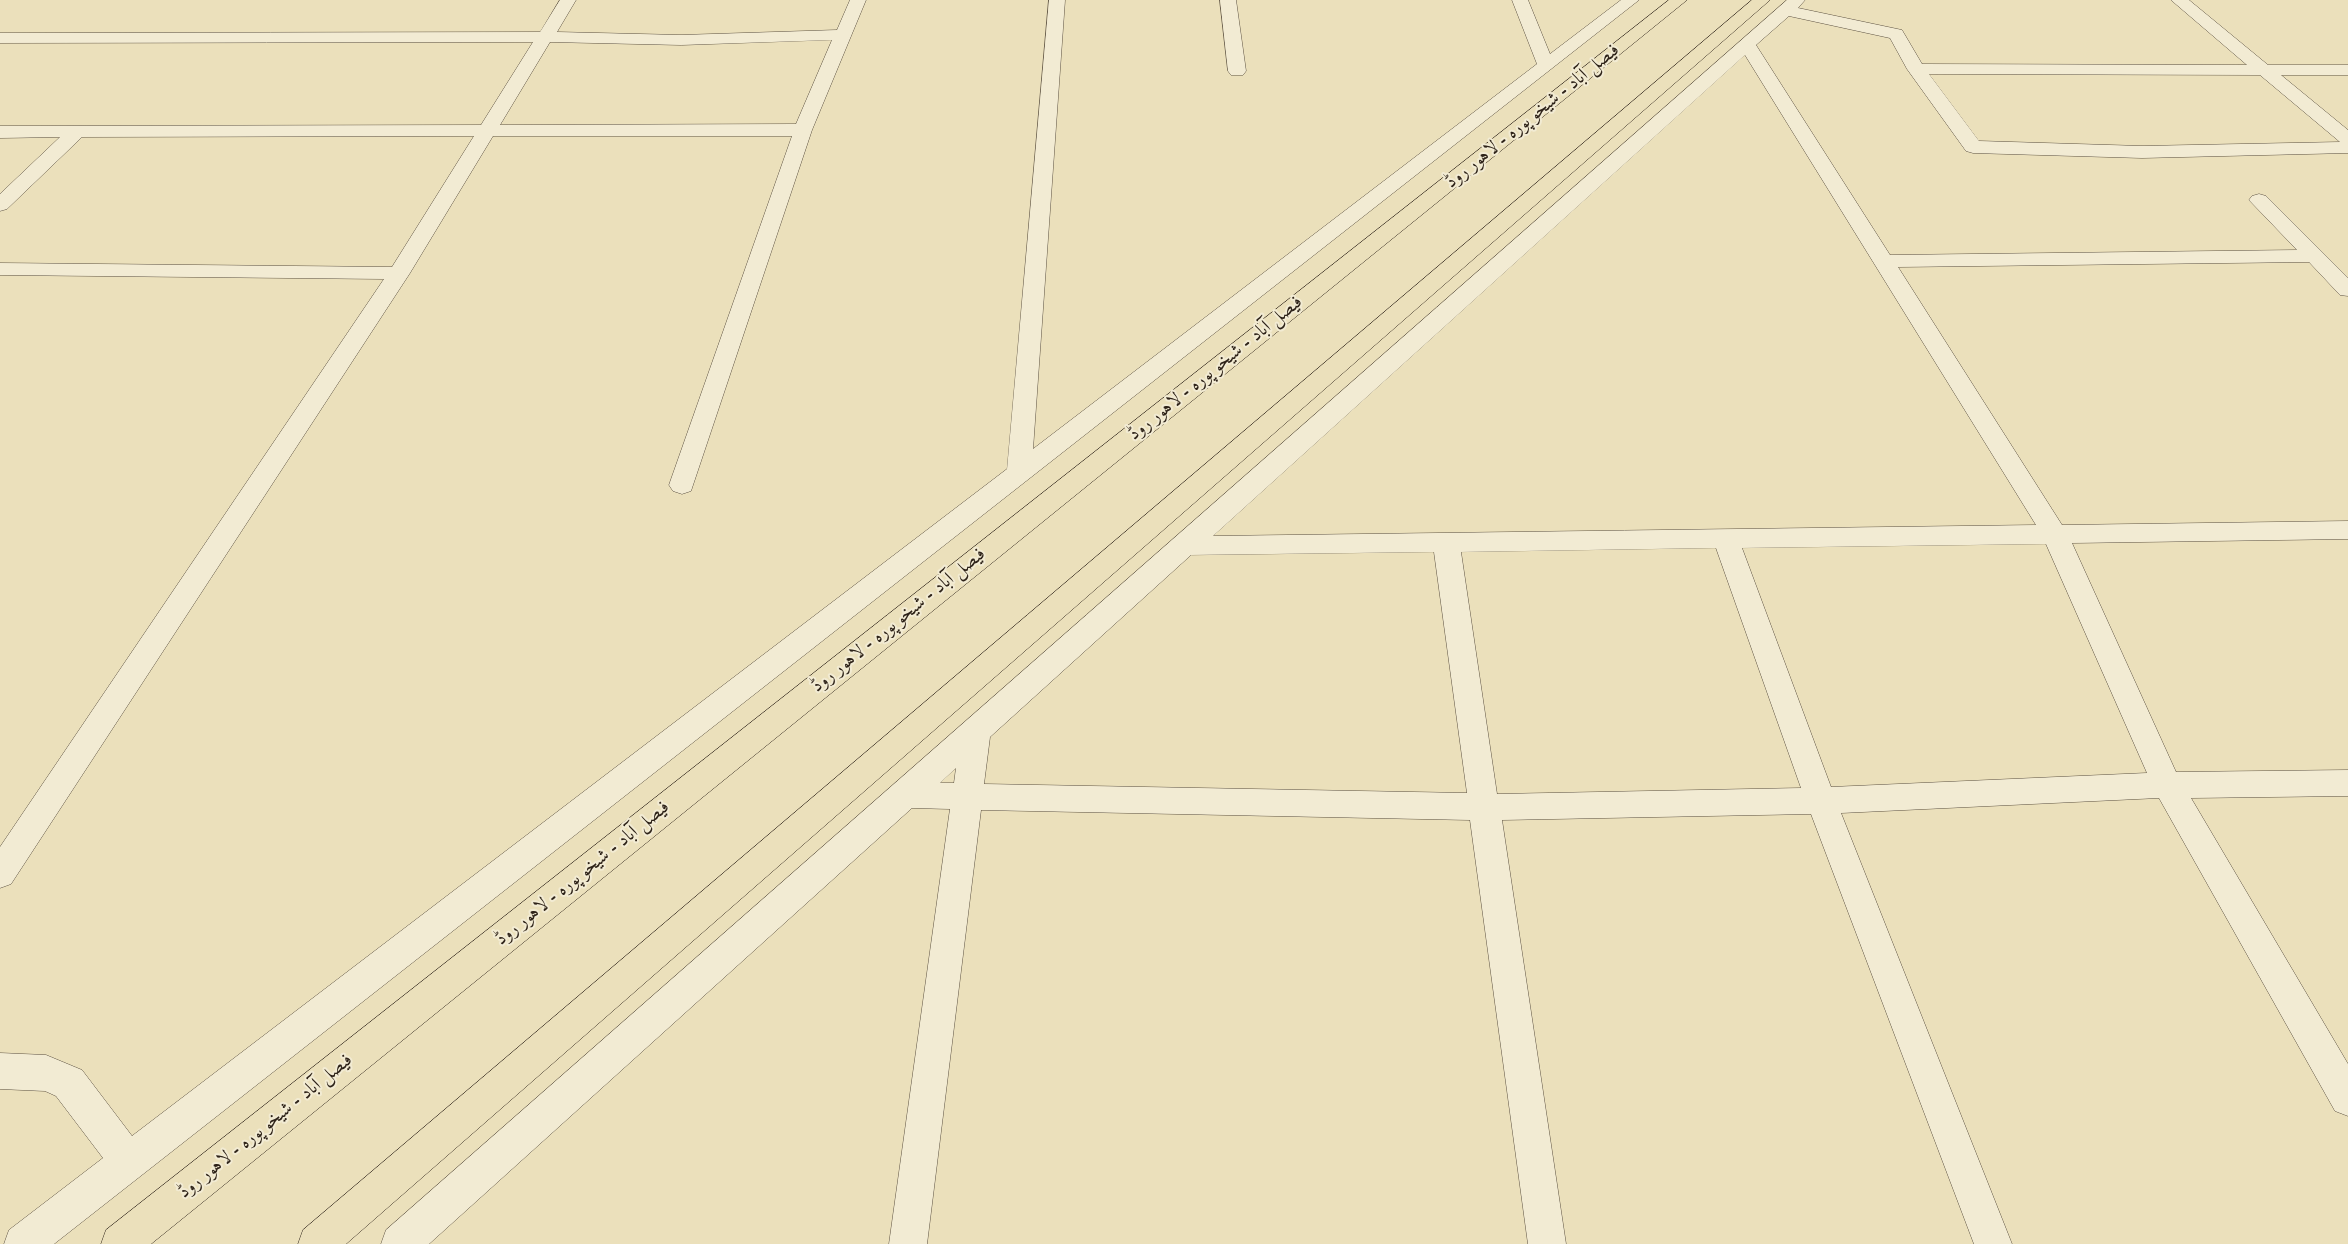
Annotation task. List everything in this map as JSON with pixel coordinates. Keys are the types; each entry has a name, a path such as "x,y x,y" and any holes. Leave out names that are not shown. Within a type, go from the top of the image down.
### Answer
{"highway":[{"name":"فیصل آباد - شیخو پورہ - لاہور روڈ","path":"120,1244 1679,0"},
{"path":"317,1244 1781,3"}],"street":[{"path":"0,874 399,273 568,0"},
{"path":"682,485 803,130 858,0"},
{"path":"1019,474 1058,0"},
{"path":"1228,0 1237,71"},
{"path":"1520,0 1546,66"},
{"path":"22,1244 1631,0"},
{"path":"2179,0 2348,139"},
{"path":"400,1244 1747,44 1781,3 1896,34 1916,69 1973,147 2142,152 2348,147"},
{"path":"0,38 545,37 681,40 844,36"},
{"path":"1747,44 2055,534 2167,784 2348,1098"},
{"path":"1916,69 2348,70"},
{"path":"0,132 803,130"},
{"path":"0,205 78,131"},
{"path":"2259,200 2348,290"},
{"path":"1884,261 2314,256"},
{"path":"0,268 399,273"},
{"path":"1185,546 2348,530"},
{"path":"1725,538 1821,801 1993,1244"},
{"path":"1446,542 1547,1244"},
{"path":"908,1244 976,732"},
{"path":"904,795 1484,807 1821,801 2167,784 2348,783"},
{"path":"0,1070 46,1073 69,1083 129,1162"}]}
